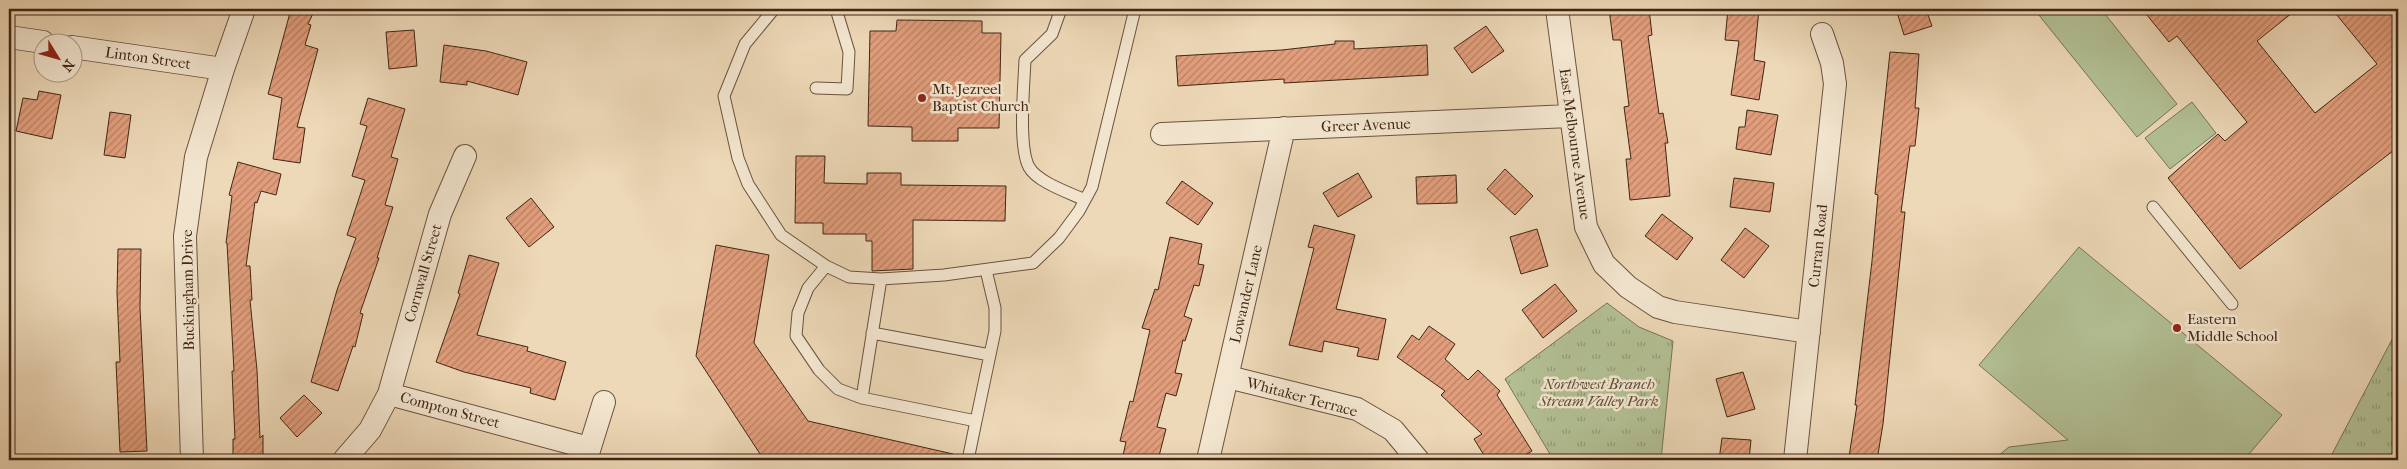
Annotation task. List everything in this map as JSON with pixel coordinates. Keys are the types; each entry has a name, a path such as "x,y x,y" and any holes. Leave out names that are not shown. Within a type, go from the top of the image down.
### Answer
{"street":[{"name":"Buckingham Drive","path":"192,460 185,236 196,156 244,9"},
{"name":"East Melbourne Avenue","path":"1557,9 1586,227 1604,264 1628,287 1658,307 1675,312 1809,332"},
{"name":"Curran Road","path":"1795,460 1835,84 1832,63 1822,34"},
{"path":"9,37 32,40"},
{"name":"Linton Street","path":"82,48 223,69"},
{"name":"Greer Avenue","path":"1162,134 1570,116"},
{"name":"Lowander Lane","path":"1208,460 1284,128"},
{"name":"Cornwall Street","path":"389,394 440,214 465,156"},
{"name":"Whitaker Terrace","path":"1228,377 1357,410 1393,430 1418,460"},
{"name":"Compton Street","path":"344,460 370,430 389,394 588,454"},
{"path":"588,454 604,402"}],"lane":[{"path":"774,9 746,44 724,96 738,158 748,184 781,236 826,266 849,277 881,279 986,270 1032,263 1059,238 1092,187 1135,9"},
{"path":"816,88 847,89 849,52 836,9"},
{"path":"1061,9 1052,34 1024,60 1024,147 1030,168 1046,181 1085,200"},
{"path":"2153,206 2232,304"},
{"path":"826,266 808,288 798,313 796,336 819,370 838,389 862,398 976,421"},
{"path":"968,460 995,331 995,308 986,270"},
{"path":"862,398 881,279"},
{"path":"872,333 990,355"}],"green space":[{"path":"2034,9 2101,9 2177,104 2137,137"},
{"path":"2192,102 2216,133 2170,169 2145,138"},
{"path":"2079,247 2282,415 2244,460 1993,460 2009,447 2068,440 1979,365"},
{"name":"Northwest Branch Stream Valley Park","path":"1607,303 1639,327 1673,341 1661,460 1552,460 1505,379"},
{"path":"2398,328 2398,441 2388,460 2329,460"}],"building":[{"path":"291,9 315,9 308,24 311,25 305,45 318,49 297,127 305,128 300,163 273,159 282,98 268,94"},
{"path":"1609,9 1649,9 1652,35 1648,36 1659,114 1663,113 1668,143 1665,143 1670,196 1630,200 1626,159 1631,159 1624,107 1629,106 1621,40 1613,40"},
{"path":"1728,9 1759,9 1754,60 1765,62 1759,100 1731,95 1739,41 1725,40"},
{"path":"1896,9 1926,9 1932,26 1904,35"},
{"name":"Eastern Middle School","path":"2142,9 2297,9 2257,41 2315,113 2377,64 2332,9 2398,9 2398,147 2240,269 2168,178 2218,134 2225,141 2247,122 2177,36 2169,42"},
{"path":"897,20 982,21 982,33 1001,33 999,128 958,128 958,141 912,141 912,127 868,126 870,31 896,31"},
{"path":"1486,26 1504,51 1472,73 1454,48"},
{"path":"414,30 417,66 389,69 386,32"},
{"path":"1335,41 1354,41 1354,49 1427,45 1428,75 1284,83 1284,79 1178,86 1176,56 1282,50 1335,44"},
{"path":"444,45 486,51 527,62 518,95 467,81 467,85 440,82"},
{"path":"1890,52 1919,54 1915,108 1919,108 1915,146 1910,146 1901,212 1905,212 1883,424 1877,460 1871,460 1849,457 1857,405 1855,405 1872,261 1878,195 1875,194"},
{"path":"39,91 61,95 52,139 16,131 23,98 37,100"},
{"path":"368,98 405,109 391,157 398,159 385,205 393,207 377,258 379,258 360,313 363,314 355,347 353,346 338,391 311,382 337,290 356,238 347,235 365,180 352,176 367,126 360,124"},
{"path":"1747,110 1778,115 1771,155 1736,149 1739,127 1745,127"},
{"path":"110,112 131,115 125,158 104,155"},
{"path":"796,156 825,156 824,183 867,184 867,173 901,173 901,185 1006,186 1005,221 913,220 913,269 872,271 872,241 866,241 866,234 823,234 823,223 795,223"},
{"path":"238,162 281,174 276,195 261,191 257,203 255,202 246,266 250,266 252,300 250,300 257,370 260,438 263,435 263,460 233,460 233,439 235,439 232,371 234,371 226,243 232,196 229,195"},
{"path":"1505,169 1533,196 1515,215 1487,189"},
{"path":"1358,173 1372,197 1338,217 1323,193"},
{"path":"1456,175 1457,203 1417,204 1416,177"},
{"path":"1734,178 1774,183 1770,212 1730,207"},
{"path":"1182,181 1213,203 1198,225 1166,203"},
{"path":"531,198 554,227 529,247 506,218"},
{"path":"1662,214 1693,238 1677,260 1645,236"},
{"path":"1314,225 1355,235 1336,309 1386,319 1378,360 1357,356 1359,348 1324,341 1322,352 1289,345 1314,248 1308,247"},
{"path":"1745,228 1769,246 1744,278 1721,260"},
{"path":"1537,229 1548,266 1521,274 1510,237"},
{"path":"1170,237 1202,244 1198,264 1204,265 1199,286 1194,285 1184,316 1192,319 1185,341 1183,340 1175,373 1182,374 1176,396 1166,393 1157,427 1166,429 1158,460 1122,460 1126,442 1120,441 1130,401 1133,402 1150,330 1142,328 1155,289 1158,290"},
{"path":"716,245 769,255 754,343 808,421 953,454 952,460 764,460 696,356"},
{"path":"118,249 141,249 140,308 147,451 120,452 116,362 120,362 117,293"},
{"path":"469,255 499,263 477,335 528,347 527,351 566,362 555,400 530,393 531,388 464,372 436,362 460,294 458,293"},
{"path":"1555,284 1577,311 1543,338 1522,310"},
{"path":"1429,326 1455,344 1445,359 1468,380 1478,370 1500,391 1497,395 1532,451 1517,460 1487,460 1474,439 1482,434 1441,395 1445,391 1397,357 1412,335 1419,340"},
{"path":"1743,372 1755,409 1727,417 1716,379"},
{"path":"304,395 322,413 297,437 280,418"},
{"path":"1722,438 1751,440 1749,460 1719,460"}],"place":[{"name":"Mt. Jezreel Baptist Church","path":"922,98"},
{"name":"Eastern Middle School","path":"2177,328"}]}
